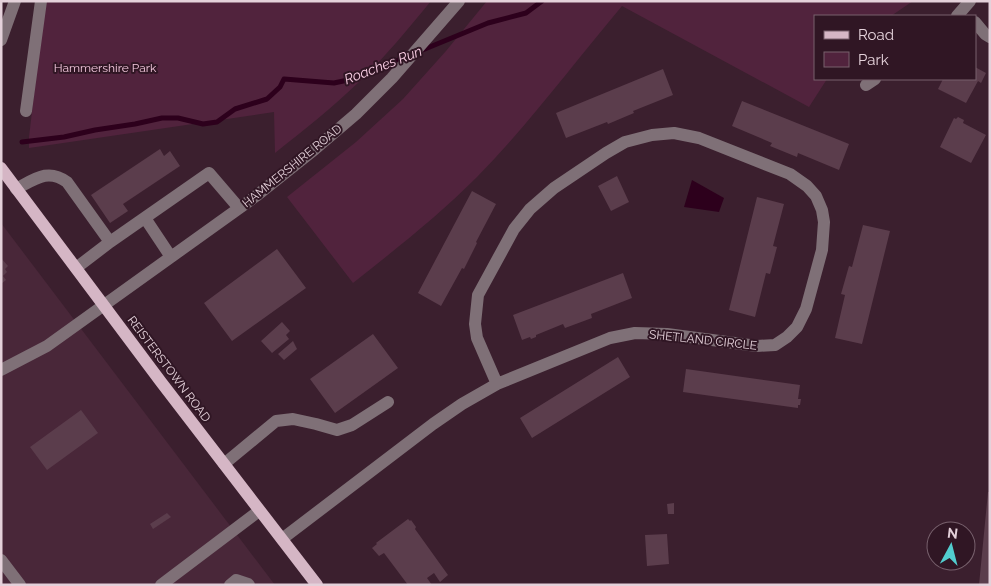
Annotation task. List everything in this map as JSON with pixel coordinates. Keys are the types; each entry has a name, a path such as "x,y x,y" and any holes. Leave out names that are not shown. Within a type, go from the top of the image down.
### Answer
{"main road":[{"name":"REISTERSTOWN ROAD","path":"1,168 161,382 317,585"}],"street":[{"path":"1,40 15,1"},
{"path":"26,111 41,1"},
{"name":"HAMMERSHIRE ROAD","path":"1,370 47,346 239,208 315,149 356,114 392,78 459,1"},
{"path":"976,23 990,37"},
{"name":"SHETLAND CIRCLE","path":"282,539 433,424 497,384 610,338 635,333 667,334 757,346 774,345 788,337 797,327 806,309 822,250 823,216 816,196 807,186 790,174 699,138 674,133 652,134 625,142 613,149 554,188 530,209 514,229 478,295 475,324 477,338 497,384"},
{"path":"76,268 110,242 209,174 239,208"},
{"path":"16,189 41,176 60,177 67,182 110,242"},
{"path":"145,218 171,256"},
{"path":"224,464 276,421 293,420 337,430 352,425 388,402"},
{"path":"161,585 259,510"},
{"path":"1,560 20,585"},
{"path":"230,585 236,580 249,585"}],"shaded area":[{"path":"692,180 724,198 719,212 684,207"},
{"path":"1,223 275,585 1,585"}],"green space":[{"name":"Hammershire Park","path":"46,1 431,1 388,52 360,81 275,153 274,112 29,148"},
{"path":"487,1 913,1 892,15 814,15 814,80 826,80 809,107 622,6 533,115 477,177 432,219 353,283 287,197 356,142 403,99"}],"building":[{"path":"976,68 986,73 981,83 978,81 966,103 938,89 942,80 976,80"},
{"path":"663,69 673,95 633,111 634,113 608,124 607,122 566,138 556,113"},
{"path":"742,101 849,144 839,170 798,153 797,157 770,146 772,143 732,126"},
{"path":"958,117 964,120 963,123 986,135 971,163 940,147 954,118"},
{"path":"160,149 164,156 170,151 180,166 123,204 128,211 110,223 91,195"},
{"path":"617,176 629,202 611,211 598,186"},
{"path":"472,191 496,204 464,269 462,268 441,306 418,293"},
{"path":"757,197 784,204 773,246 777,247 770,274 766,273 755,317 729,310"},
{"path":"863,225 890,231 862,344 835,338 845,295 841,294 849,266 852,267"},
{"path":"277,249 306,288 232,341 204,303"},
{"path":"1,258 8,266 5,269 7,272 3,276 6,280 1,284"},
{"path":"623,273 632,298 591,314 592,318 565,328 563,324 531,339 530,337 522,340 513,315"},
{"path":"282,322 290,331 286,335 289,339 272,353 261,341"},
{"path":"373,334 398,368 335,413 310,379"},
{"path":"293,341 297,349 284,360 278,354"},
{"path":"618,357 630,377 532,438 520,418"},
{"path":"686,369 800,385 798,399 801,399 800,405 798,405 798,408 683,392"},
{"path":"81,410 98,433 47,470 30,447"},
{"path":"988,492 990,492 990,585 979,585"},
{"path":"674,503 674,514 668,514 667,504"},
{"path":"167,513 171,517 153,529 150,524"},
{"path":"408,519 416,527 415,529 448,575 440,582 434,573 427,578 432,585 408,585 384,553 379,556 372,548"},
{"path":"667,534 669,564 647,566 645,535"}],"waterway":[{"name":"Roaches Run","path":"420,51 488,23 526,13 542,1"},
{"name":"Roaches Run","path":"22,142 64,137 162,118 178,118 203,124 217,122 235,109 267,99 280,87 284,79 334,83 348,80 406,57"}]}
